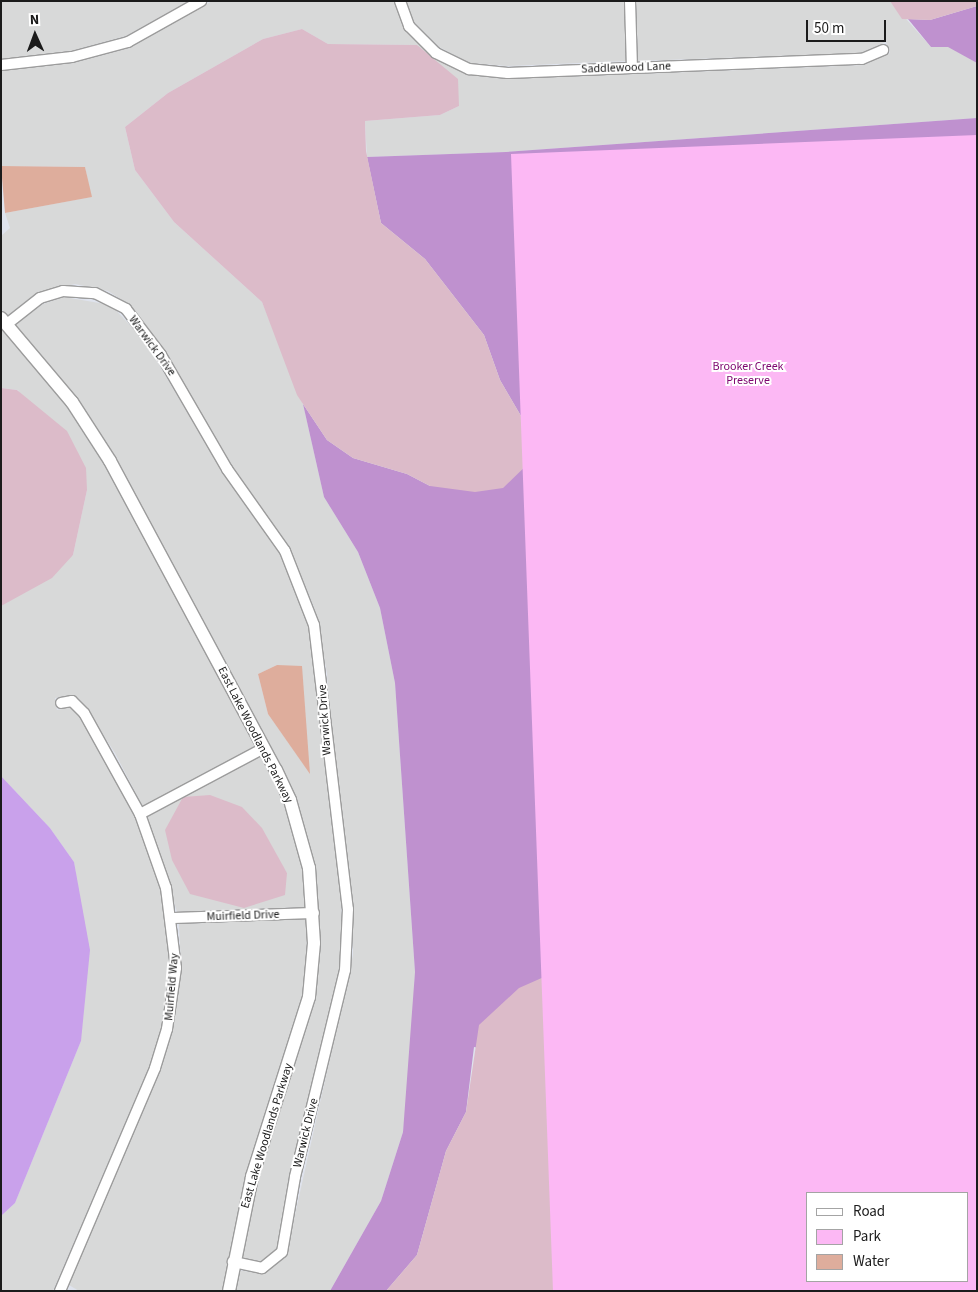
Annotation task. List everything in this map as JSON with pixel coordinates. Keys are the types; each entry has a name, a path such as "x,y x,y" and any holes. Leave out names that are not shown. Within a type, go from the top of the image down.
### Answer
{"street":[{"path":"1,65 72,57 128,42 201,1"},
{"name":"Saddlewood Lane","path":"400,1 409,26 436,53 469,69 508,72 862,59 883,50"},
{"path":"630,1 632,68"},
{"name":"Warwick Drive","path":"4,321 40,298 63,291 95,293 126,309 162,355 228,469 285,550 314,625 348,909 346,970 295,1177 282,1252 262,1268 233,1262"},
{"name":"East Lake Woodlands Parkway","path":"4,321 72,402 98,440 264,748 299,829 314,913 309,997 252,1177 233,1262 229,1291"},
{"name":"Muirfield Way","path":"61,703 72,701 84,713 140,814 172,918 176,968 167,1029 63,1290"},
{"path":"140,814 264,748"},
{"name":"Muirfield Drive","path":"172,918 314,913"}],"shaded area":[{"path":"1,1 189,1 126,36 71,51 1,59"},
{"path":"212,1 394,1 405,30 432,57 468,75 508,79 864,65 890,53 886,42 861,53 638,61 636,1 890,1 931,47 948,46 977,63 977,118 506,152 367,157 365,121 440,115 459,106 417,45 328,44 302,29 263,39 168,93 125,127 135,170 174,222 262,302 303,404 324,497 358,552 380,608 395,683 415,972 411,1064 403,1132 381,1201 330,1291 235,1291 237,1270 264,1274 286,1255 353,955 353,909 333,760 327,673 314,607 289,547 232,466 166,352 130,305 108,291 75,284 38,292 7,316 1,309 1,236 10,228 5,213 91,197 85,167 1,166 1,71 73,63 129,48"},
{"path":"406,1 625,1 626,61 508,66 470,63 439,47 414,22"},
{"path":"890,1 977,1 977,6 930,20 902,19"},
{"path":"302,29 328,44 417,45 458,79 459,106 440,115 365,121 366,151 381,223 425,259 484,335 500,380 528,428 535,457 503,488 475,492 430,486 407,474 353,458 327,440 297,395 262,302 174,222 135,170 125,127 168,93 263,39"},
{"path":"64,297 111,305 145,341 223,473 280,554 309,626 341,895 342,954 336,996 289,1176 279,1241 273,1256 261,1262 239,1258 257,1179 315,998 319,919 314,867 295,798 281,767 102,437 15,325 43,304","holes":["277,665 310,773 268,714 258,674"]},
{"path":"1,327 68,406 93,444 271,773 285,802 304,870 308,907 177,912 145,811 115,753 80,700 71,695 55,698 57,710 70,707 80,717 135,816 161,889 170,968 162,1028 150,1065 53,1291 1,1291 1,1216 15,1203 81,1041 78,889 74,862 50,828 1,776 1,606 73,555 87,490 18,390 1,388","holes":["275,855 287,873 172,860"]},
{"path":"1,388 17,390 67,431 86,468 87,490 73,555 52,578 1,606"},
{"path":"1,776 50,828 74,862 90,950 81,1041 15,1203 1,1216"},
{"path":"210,795 242,807 262,828 287,873 285,895 244,908 190,894 172,860 165,830 183,797"},
{"path":"308,919 304,996 246,1175 224,1291 79,1291 69,1285 172,1032 181,969 179,924"},
{"path":"562,969 977,1142 977,1291 386,1291 417,1255 446,1151 466,1112 479,1025 519,988"}],"green space":[{"path":"977,6 977,63 948,47 931,47 908,19 930,20"},
{"name":"Brooker Creek Preserve","path":"977,118 977,1142 474,1047 466,1112 446,1151 417,1255 386,1291 330,1291 381,1201 403,1132 415,972 395,683 380,608 358,552 324,497 303,404 327,440 353,458 407,474 430,486 528,428 500,380 484,335 425,259 381,223 367,157 506,152"},
{"name":"Brooker Creek Preserve","path":"977,135 977,1291 553,1291 511,154"}],"water":[{"path":"1,166 85,167 92,197 5,213"},
{"path":"277,665 302,666 310,774 268,714 258,674"}]}
